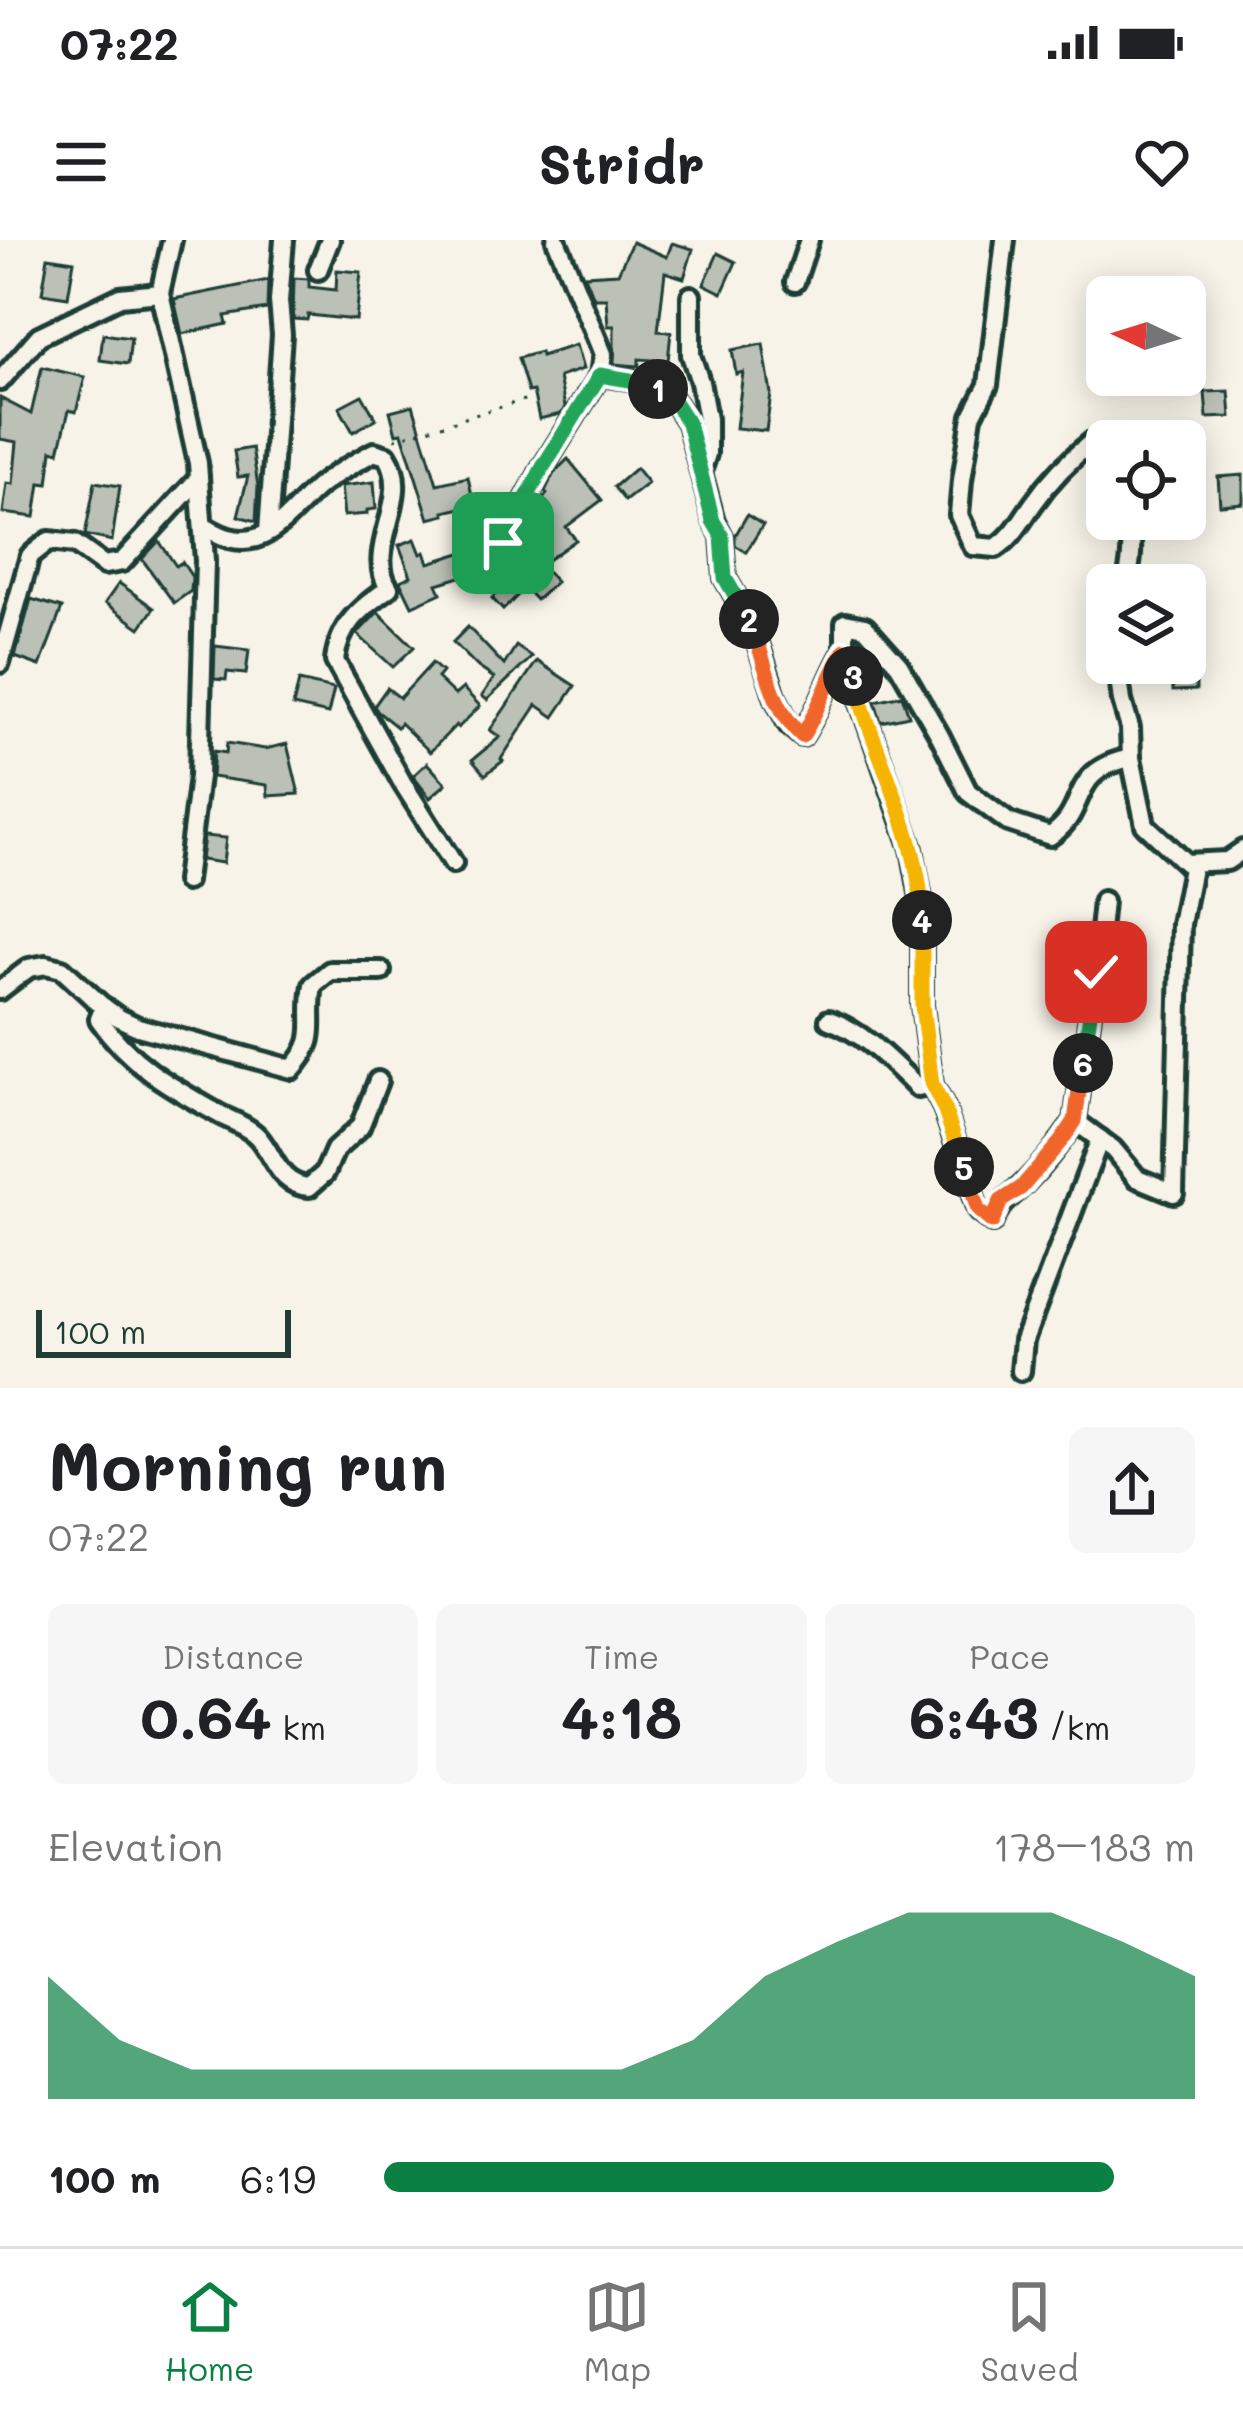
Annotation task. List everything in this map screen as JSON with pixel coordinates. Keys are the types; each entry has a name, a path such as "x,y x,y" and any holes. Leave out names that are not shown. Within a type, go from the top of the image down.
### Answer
{"street":[{"path":"172,240 160,293 198,463 205,561 199,776 187,881"},
{"path":"268,532 284,240"},
{"path":"318,270 330,240"},
{"path":"503,543 600,375 603,354 556,240"},
{"path":"795,282 808,240"},
{"path":"1005,240 988,385 972,416 962,480 959,515 973,545 996,548 1005,542 1086,446"},
{"path":"0,381 39,337 120,297 160,293"},
{"path":"692,296 691,356 706,419 702,473"},
{"path":"600,375 661,390 688,423 713,521 722,536 725,578 752,625 776,700 802,736 845,650"},
{"path":"202,526 231,539 256,539 285,522 317,487 374,452 387,456 394,468 394,496 380,575 389,588 345,627 335,661 401,782 453,863"},
{"path":"0,662 30,556 49,541 75,544 104,565 122,562 200,478"},
{"path":"1103,901 1075,1121 1021,1188 1001,1201 992,1222 978,1210 932,1085 922,1005 922,904 912,849 856,689 845,650 845,623 865,627 898,665 968,792 1008,822 1050,836 1061,829 1096,770 1131,758"},
{"path":"1120,684 1145,825 1186,863 1227,862 1243,850"},
{"path":"1075,1121 1113,1149 1137,1178 1174,1193 1181,924 1193,863"},
{"path":"0,990 29,968 62,969 104,1007 138,1027 292,1069 309,1051 313,985 330,970 381,971"},
{"path":"104,1007 99,1019 117,1045 166,1084 257,1135 278,1170 297,1186 309,1187 325,1173 335,1150 360,1127 378,1081"},
{"path":"830,1020 885,1056 918,1088 932,1085"},
{"path":"1021,1371 1024,1340 1100,1139"}],"path":[{"path":"374,452 385,442 531,398"}],"building":[{"path":"632,242 667,257 672,243 693,249 684,278 665,272 658,331 671,332 668,361 639,359 639,366 614,364 614,326 608,326 606,298 594,298 585,275 618,273"},
{"path":"718,253 736,262 722,293 704,284"},
{"path":"48,257 74,261 68,297 42,293"},
{"path":"337,270 361,272 356,320 308,315 307,320 293,319 294,278 309,279 309,287 336,290"},
{"path":"268,280 267,309 225,316 227,324 182,334 174,299"},
{"path":"103,334 131,338 128,364 100,360"},
{"path":"763,344 771,394 766,431 736,428 743,372 736,374 732,350"},
{"path":"576,345 583,369 559,377 565,407 561,414 539,419 518,358"},
{"path":"42,367 85,377 76,412 69,410 59,452 52,450 48,484 40,483 35,517 3,513 7,483 13,484 17,442 0,439 0,398 31,414"},
{"path":"1229,391 1231,417 1207,418 1206,392"},
{"path":"362,395 376,419 353,432 339,407"},
{"path":"413,405 437,484 468,477 474,505 429,519 402,433 396,434 390,411"},
{"path":"252,448 258,486 256,521 238,516 248,476 238,477 234,451"},
{"path":"568,459 602,500 566,527 576,540 542,564 536,558 543,551 534,554 521,536 554,473"},
{"path":"636,468 648,483 625,501 614,487"},
{"path":"1243,475 1243,503 1220,505 1218,477"},
{"path":"95,482 120,486 112,541 85,535"},
{"path":"374,482 376,509 344,516 341,486"},
{"path":"747,515 763,525 746,552 735,545 735,536"},
{"path":"415,539 429,563 474,549 480,571 437,584 441,593 412,606 400,581 411,576 399,545"},
{"path":"159,541 176,566 182,562 192,577 191,591 174,603 142,559"},
{"path":"535,559 556,582 536,600 525,588 503,610 492,598"},
{"path":"119,583 154,608 140,628 105,603"},
{"path":"31,599 62,608 40,666 15,657"},
{"path":"378,612 414,647 393,667 357,634"},
{"path":"468,627 504,665 516,646 532,657 487,700 482,696 494,678 453,642"},
{"path":"215,646 249,650 246,674 227,672 226,680 214,679"},
{"path":"537,661 575,686 554,717 537,705 503,761 485,775 472,760 500,737 490,730"},
{"path":"432,663 442,672 437,678 455,695 463,688 480,706 430,752 374,706 387,688 400,698"},
{"path":"299,681 334,689 328,714 293,706"},
{"path":"1173,684 1196,684 1196,690 1173,691"},
{"path":"902,695 909,716 881,722 875,701"},
{"path":"227,743 265,749 287,744 299,794 268,796 267,785 212,777 214,751 226,753"},
{"path":"427,763 446,784 430,798 413,776"},
{"path":"204,836 226,838 223,863 201,860"}],"route":[{"path":"503,543 600,375 661,390 675,403 688,423 713,521 722,536 725,578 752,625 776,700 802,736 845,650 912,849 922,904 922,1005 932,1085 978,1210 992,1222 1001,1201 1021,1188 1075,1121 1096,972"}]}
